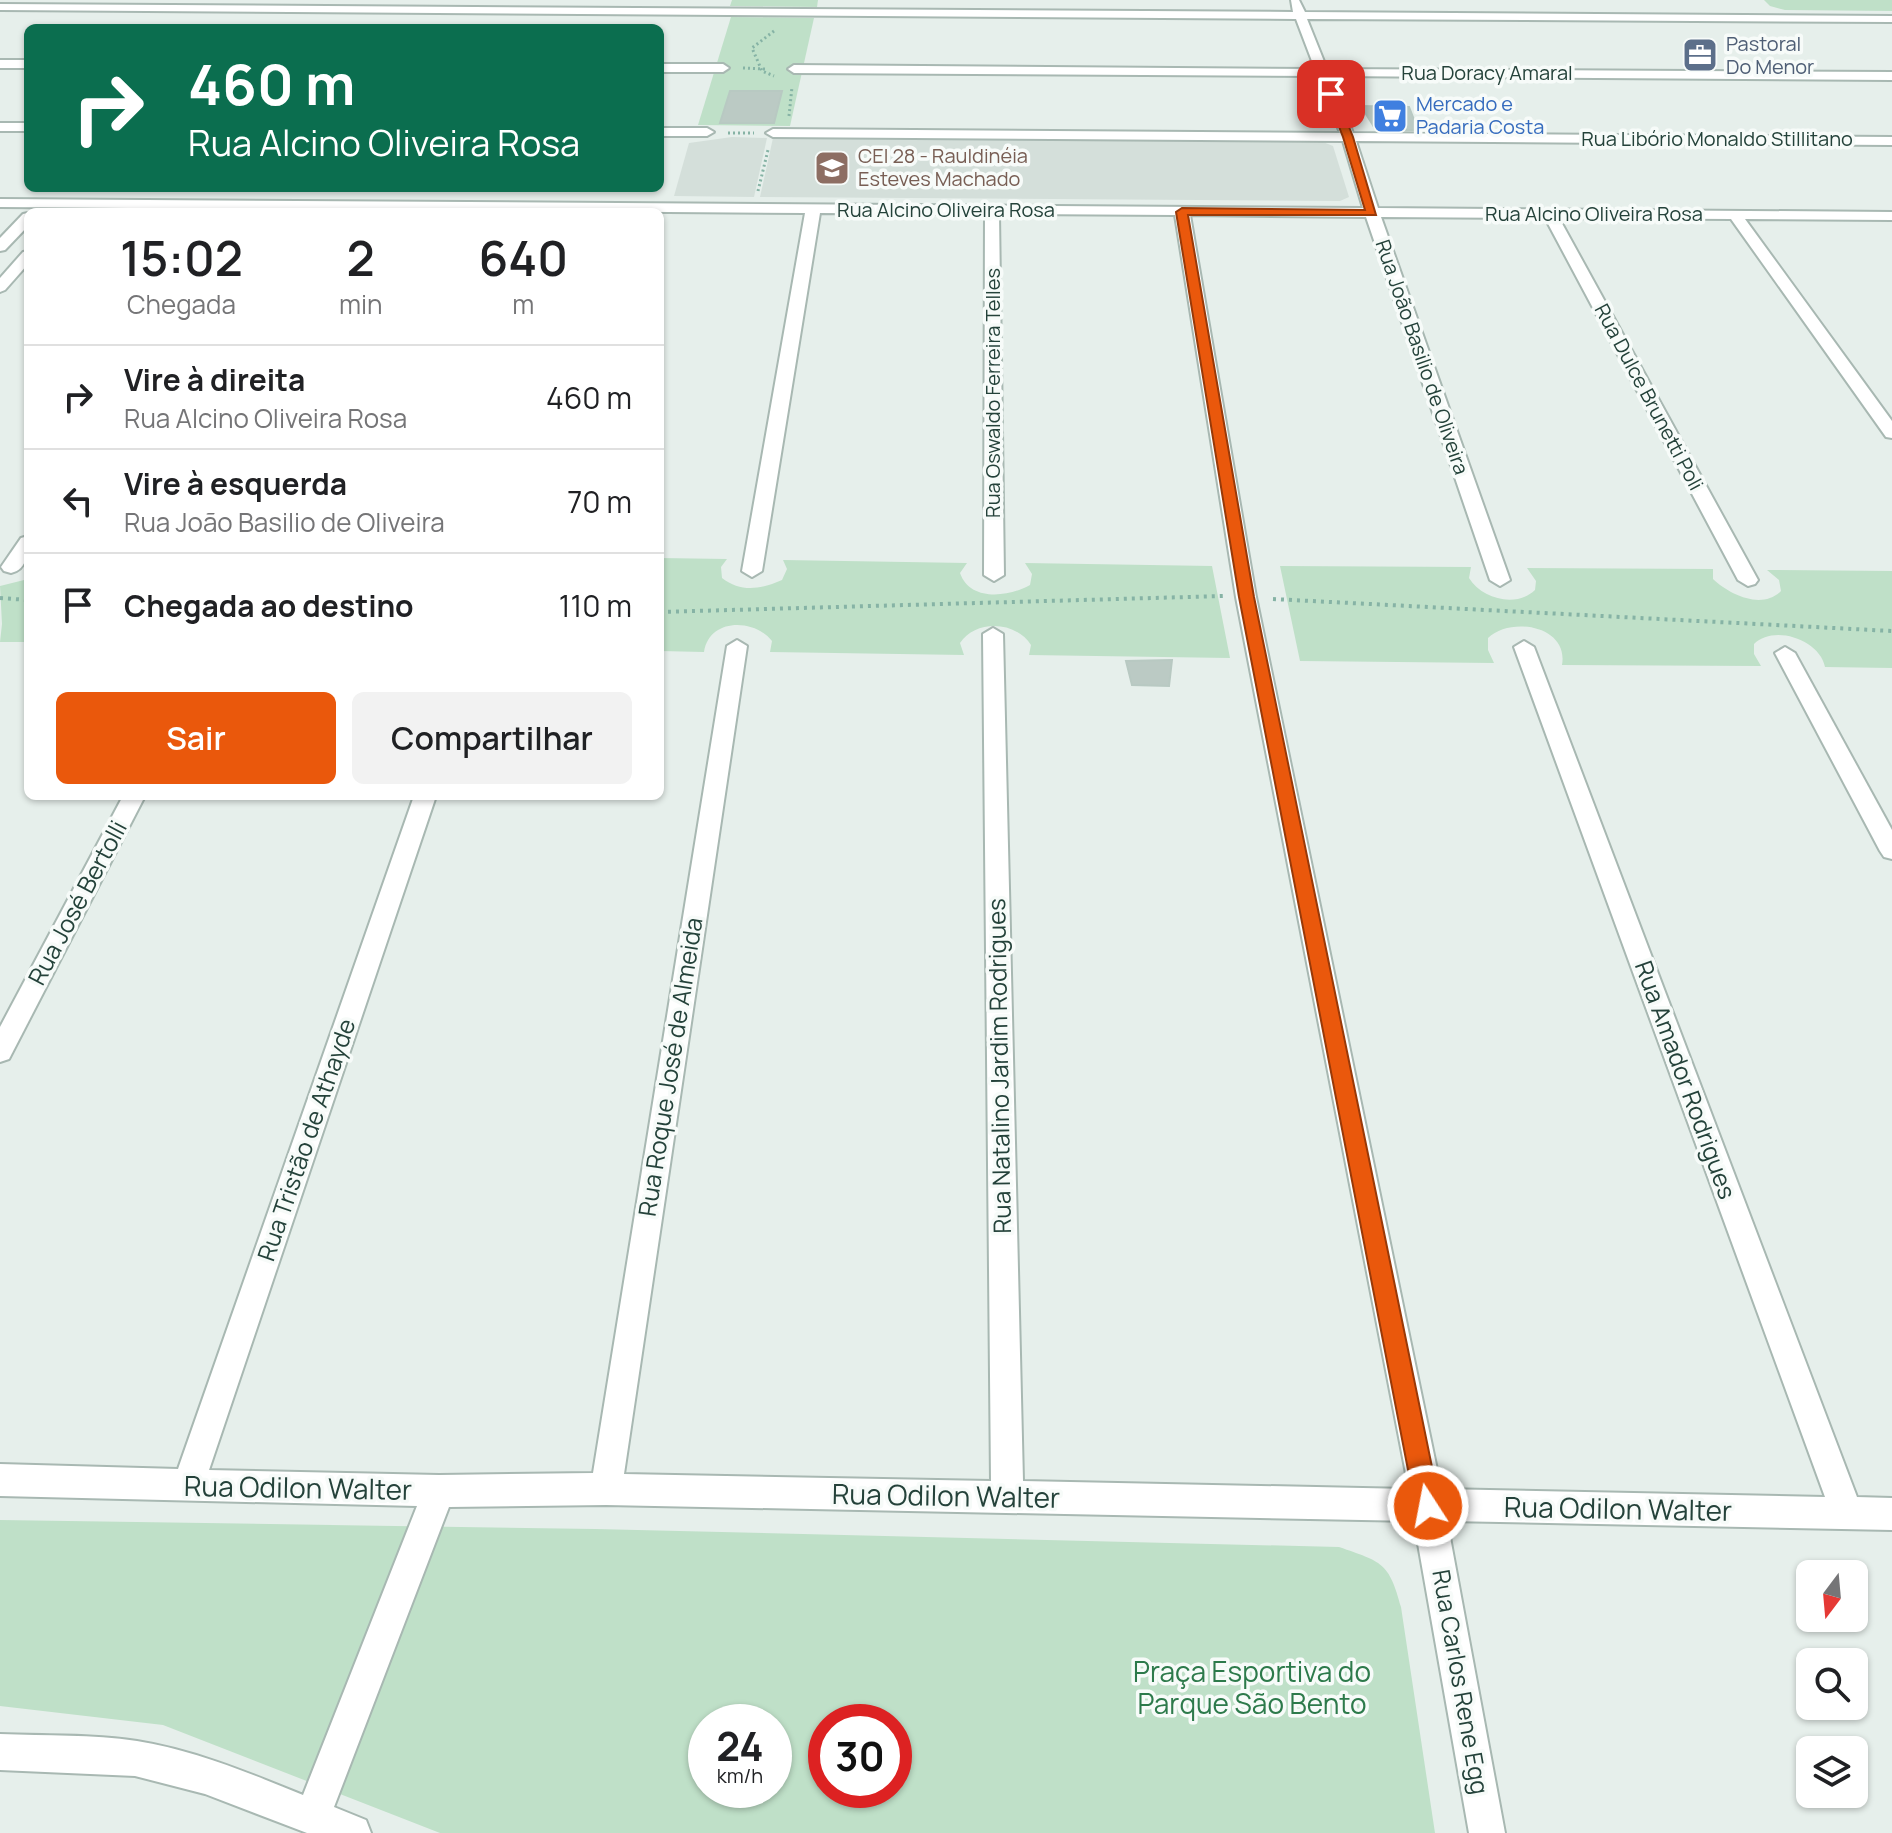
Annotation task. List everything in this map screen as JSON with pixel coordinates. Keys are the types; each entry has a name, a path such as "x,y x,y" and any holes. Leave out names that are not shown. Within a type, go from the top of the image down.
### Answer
{"street":[{"name":"Rua João Basilio de Oliveira","path":"1294,0 1348,137 1500,580"},
{"path":"210,18 223,4"},
{"path":"0,7 223,4 246,9 1892,19"},
{"path":"1753,7 1762,17"},
{"path":"0,64 24,64"},
{"path":"664,68 723,68"},
{"name":"Rua Doracy Amaral","path":"794,69 1892,76"},
{"path":"0,127 24,127"},
{"path":"664,132 707,132"},
{"name":"Rua Libório Monaldo Stillitano","path":"772,136 1892,141"},
{"path":"36,208 50,192"},
{"path":"70,208 84,192"},
{"name":"Rua Alcino Oliveira Rosa","path":"0,203 36,208 70,208"},
{"name":"Rua Alcino Oliveira Rosa","path":"664,210 1892,216"},
{"path":"752,571 813,210"},
{"name":"Rua Oswaldo Ferreira Telles","path":"992,210 994,575"},
{"name":"Rua Carlos Rene Egg","path":"1182,212 1246,597 1428,1506 1487,1833"},
{"name":"Rua Dulce Brunetti Poli","path":"1550,214 1748,580"},
{"path":"1735,215 1892,433"},
{"path":"0,247 24,221"},
{"path":"0,287 24,260"},
{"path":"11,567 24,548"},
{"name":"Rua Natalino Jardim Rodrigues","path":"993,634 1007,1497"},
{"name":"Rua Roque José de Almeida","path":"606,1489 737,646"},
{"name":"Rua Amador Rodrigues","path":"1524,647 1847,1513"},
{"path":"1785,653 1892,851"},
{"name":"Rua José Bertolli","path":"0,1052 132,800"},
{"name":"Rua Tristão de Athayde","path":"188,1485 424,800"},
{"name":"Rua Odilon Walter","path":"0,1480 439,1491 606,1489 1892,1514"},
{"path":"312,1817 439,1491"},
{"path":"0,1752 101,1755 154,1762 228,1784 353,1833"}],"path":[{"path":"723,68 794,69"},
{"path":"707,132 772,136 753,209"},
{"path":"664,612 1216,596 1892,631"},
{"path":"0,598 24,600"}],"shaded area":[{"path":"732,137 767,138 754,197 674,196 689,143"},
{"path":"773,138 1323,142 1333,146 1349,197 1340,201 760,197"}],"green space":[{"path":"732,0 818,0 817,7 730,6"},
{"path":"1764,0 1892,0 1892,11 1785,10 1770,6"},
{"path":"731,17 814,18 790,126 698,125"},
{"path":"664,558 727,559 721,567 722,578 744,588 767,586 782,580 787,569 783,560 967,563 960,573 965,582 972,589 991,594 1012,592 1030,585 1032,574 1025,563 1212,566 1230,658 1029,655 1031,645 1024,637 1006,627 996,626 967,635 960,643 964,655 770,652 772,641 764,633 744,625 733,625 714,633 704,652 664,651"},
{"path":"1280,566 1471,567 1469,578 1475,585 1491,596 1509,600 1527,596 1535,590 1536,581 1527,568 1713,569 1713,579 1720,585 1737,595 1756,600 1773,597 1781,591 1779,580 1767,570 1892,571 1892,668 1825,667 1815,649 1784,635 1763,638 1754,644 1754,654 1761,666 1562,665 1562,652 1557,641 1536,629 1523,627 1510,627 1488,638 1488,650 1494,663 1300,661"},
{"path":"24,580 24,642 0,642 0,586"},
{"name":"Praça Esportiva do Parque São Bento","path":"0,1520 595,1529 1339,1547 1382,1566 1397,1592 1435,1833 440,1833 163,1725 0,1706"}],"building":[{"path":"730,91 782,91 774,123 720,123"},
{"name":"Mercado e Padaria Costa","path":"1361,106 1409,107 1418,130 1376,130"},
{"path":"1172,660 1169,686 1132,685 1126,661"}],"place":[{"name":"Pastoral Do Menor","path":"1700,55"},
{"name":"Mercado e Padaria Costa","path":"1390,116"},
{"name":"CEI 28 - Rauldinéia Esteves Machado","path":"832,168"}],"route":[{"path":"1331,94 1372,213 1182,212 1246,597 1428,1506"}]}
